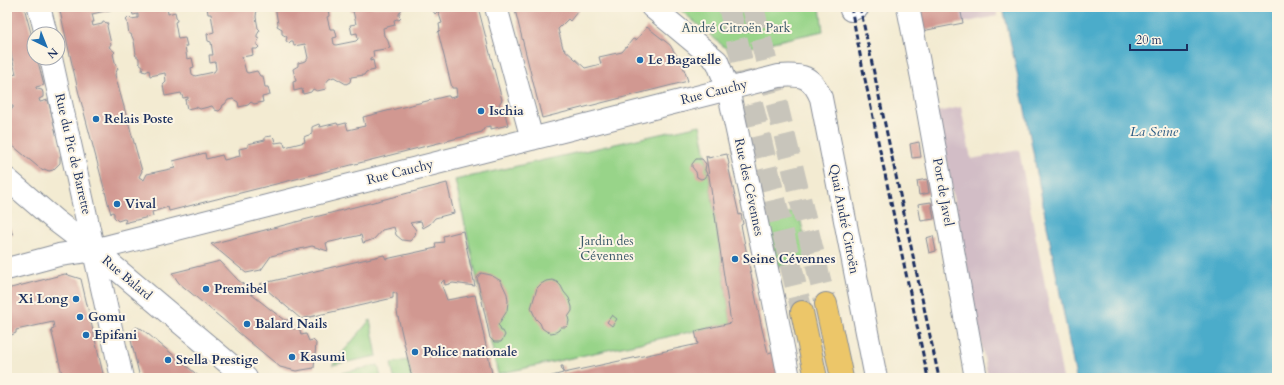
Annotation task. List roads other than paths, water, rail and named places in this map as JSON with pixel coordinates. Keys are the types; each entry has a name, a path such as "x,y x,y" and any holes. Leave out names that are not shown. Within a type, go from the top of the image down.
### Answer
{"main road":[{"path":"826,304 842,378"},
{"path":"802,312 816,378"}],"street":[{"path":"39,7 44,26"},
{"path":"496,7 532,139"},
{"name":"Rue des Cévennes","path":"652,7 717,62 728,89 789,378"},
{"name":"Port de Javel","path":"908,7 921,68 976,378"},
{"name":"Rue du Pic de Barrette","path":"53,66 122,378"},
{"name":"Rue Cauchy","path":"7,269 59,255 94,250 779,76 794,75"},
{"name":"Quai André Citroën","path":"794,75 808,79 814,84 821,98 876,378"},
{"name":"Rue Balard","path":"7,180 56,221 94,250 246,378"}],"water":[{"name":"La Seine","path":"1003,7 1277,7 1277,378 1076,378 1025,110"}],"tunnel":[{"path":"729,7 802,312"},
{"path":"753,7 826,304"}],"railway":[{"path":"851,7 928,378"},
{"path":"860,7 939,378"}],"place":[{"name":"Le Bagatelle","path":"640,60"},
{"name":"Ischia","path":"481,111"},
{"name":"Relais Poste","path":"96,119"},
{"name":"Vival","path":"117,204"},
{"name":"Seine Cévennes","path":"735,259"},
{"name":"Premibel","path":"206,289"},
{"name":"Xi Long","path":"76,299"},
{"name":"Gomu","path":"80,317"},
{"name":"Balard Nails","path":"247,324"},
{"name":"Epifani","path":"86,335"},
{"name":"Police nationale","path":"415,352"},
{"name":"Kasumi","path":"292,357"},
{"name":"Stella Prestige","path":"168,360"}],"park label":[{"name":"André Citroën Park","path":"736,28"},
{"name":"Jardin des Cévennes","path":"607,248"}]}
